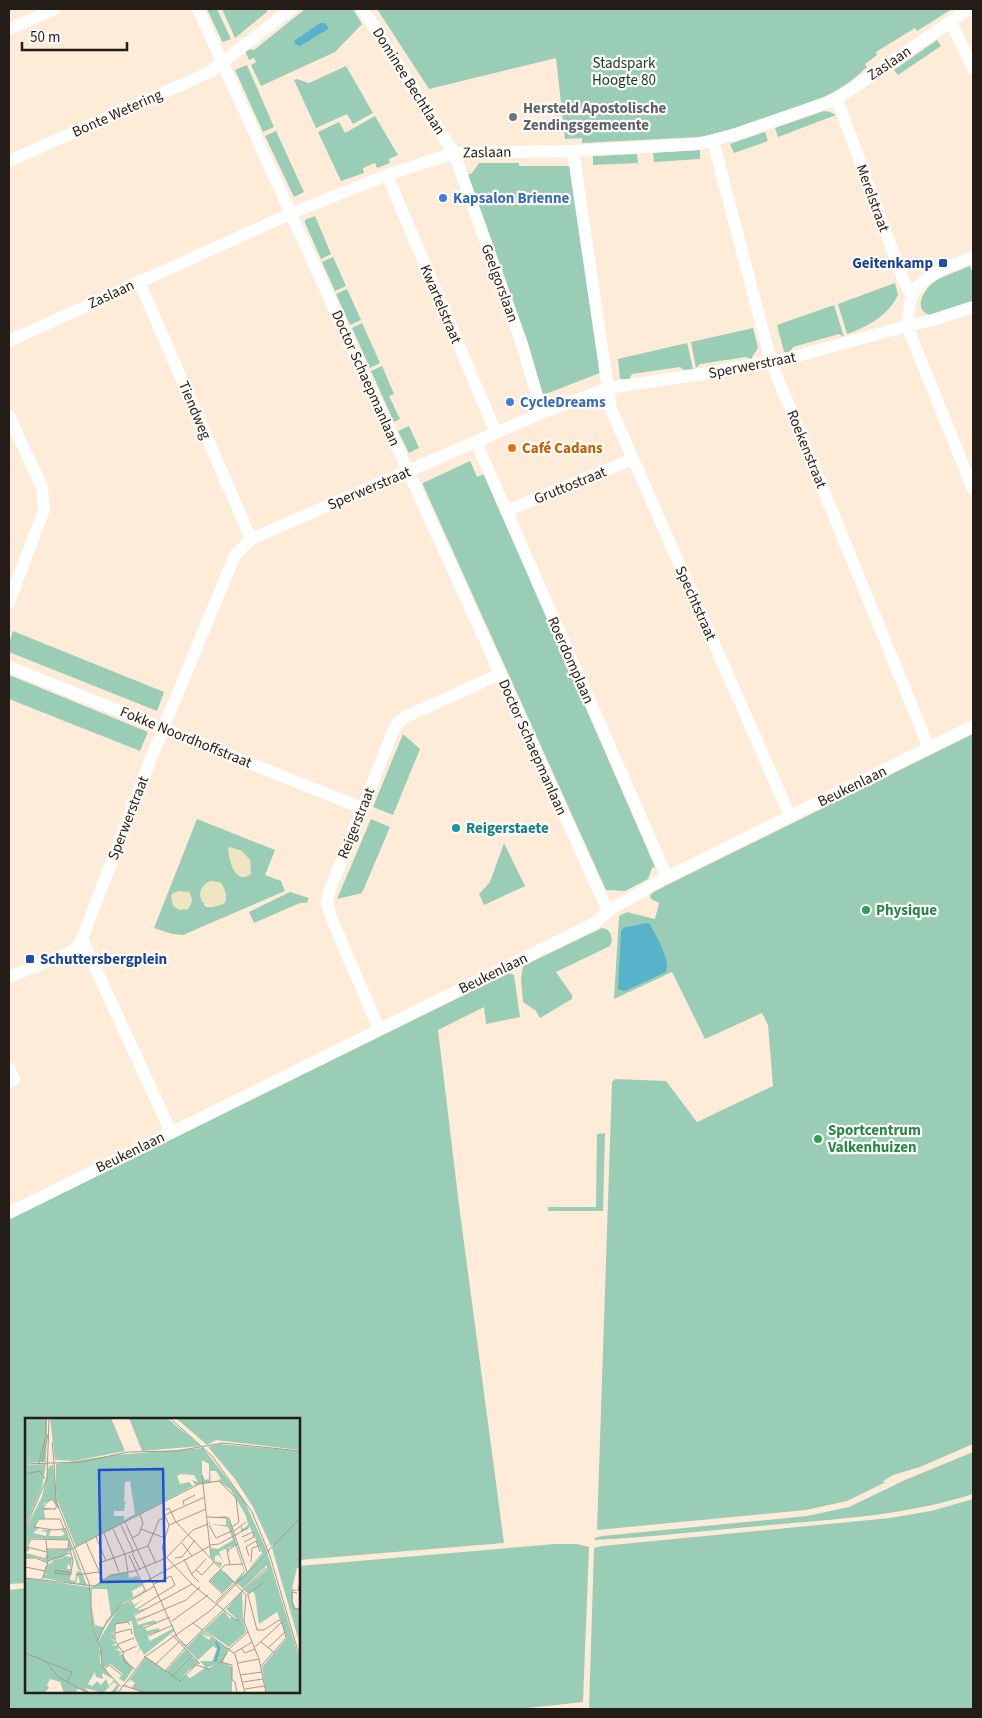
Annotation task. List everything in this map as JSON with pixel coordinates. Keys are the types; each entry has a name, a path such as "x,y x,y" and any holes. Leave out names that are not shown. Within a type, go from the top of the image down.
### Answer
{"street":[{"path":"9,29 54,9"},
{"name":"Doctor Schaepmanlaan","path":"198,9 608,911"},
{"name":"Bonte Wetering","path":"9,161 210,72 291,9"},
{"name":"Dominee Bechtlaan","path":"363,9 454,153"},
{"name":"Zaslaan","path":"9,341 292,213 387,176 454,153 573,151 698,144 713,141 837,99 969,9"},
{"path":"951,22 973,68"},
{"name":"Merelstraat","path":"837,99 903,279 912,296"},
{"name":"Roekenstraat","path":"713,141 771,362 929,748"},
{"path":"573,151 608,388"},
{"name":"Geelgorslaan","path":"454,153 522,344 542,413"},
{"name":"Kwartelstraat","path":"387,176 496,433"},
{"path":"973,257 926,278 912,296 907,326 973,489"},
{"name":"Tiendweg","path":"139,281 251,539"},
{"name":"Sperwerstraat","path":"9,977 74,951 82,939 164,728 235,554 251,539 542,413 608,388 790,358 933,320 973,307"},
{"name":"Spechtstraat","path":"608,388 611,409 790,816"},
{"path":"9,416 42,486 44,510 9,602"},
{"name":"Roerdomplaan","path":"476,442 667,877"},
{"name":"Gruttostraat","path":"506,511 633,459"},
{"name":"Fokke Noordhoffstraat","path":"9,667 362,808"},
{"name":"Reigerstraat","path":"379,1029 330,918 326,903 329,892 397,724 405,717 500,674"},
{"name":"Beukenlaan","path":"9,1213 595,923 608,911 667,877 973,726"},
{"path":"82,939 171,1132"},
{"path":"9,1068 14,1079 9,1082"}],"green space":[{"path":"207,9 217,9 231,39 222,41"},
{"path":"222,9 264,9 268,11 235,38"},
{"path":"305,9 353,9 362,24 335,52 261,86 251,65 256,62 254,58 249,60 245,51 248,49 254,50"},
{"name":"Stadspark Hoogte 80","path":"377,9 952,9 917,31 915,28 876,52 877,55 865,64 867,67 856,77 839,89 819,99 717,134 699,137 582,143 582,138 565,139 556,58 429,89"},
{"path":"937,40 941,46 898,75 894,70"},
{"path":"247,65 274,127 263,132 235,70"},
{"path":"346,66 373,113 353,124 347,114 316,128 294,80 297,79 309,83"},
{"path":"824,111 836,115 778,137 775,128"},
{"path":"375,116 398,155 389,159 390,163 377,168 375,163 363,168 364,173 341,181 318,132 339,122 345,133"},
{"path":"276,131 304,192 294,197 265,136"},
{"path":"765,132 768,141 734,153 730,144"},
{"path":"700,150 700,159 654,162 653,153"},
{"path":"637,154 638,163 593,165 593,156"},
{"path":"479,163 519,163 519,166 570,166 600,373 543,395 468,175 472,173"},
{"path":"315,216 331,254 321,259 305,223 305,220"},
{"path":"333,257 346,286 335,291 322,262"},
{"path":"970,266 973,274 973,301 930,315 922,309 922,299 930,285 942,277"},
{"path":"895,283 898,295 889,309 876,320 847,334 838,304"},
{"path":"347,289 361,320 350,325 336,294"},
{"path":"834,305 844,337 839,334 793,347 790,352 784,352 777,325"},
{"path":"362,323 380,363 370,368 352,328"},
{"path":"753,328 758,348 752,357 753,360 746,357 700,364 696,368 691,342"},
{"path":"687,343 693,369 684,370 680,367 632,374 629,379 620,379 618,359"},
{"path":"382,366 394,394 389,396 400,419 394,422 371,371"},
{"path":"409,426 419,448 409,453 398,431"},
{"path":"470,461 477,477 484,474 655,867 652,868 648,879 625,891 606,890 423,485 423,483"},
{"path":"13,631 164,692 157,711 9,652 9,643"},
{"path":"9,675 148,732 140,751 9,699"},
{"path":"403,734 420,749 393,815 373,807"},
{"name":"Sportcentrum Valkenhuizen","path":"973,734 973,1444 920,1467 893,1475 882,1482 886,1482 847,1501 806,1510 597,1530 612,1082 615,1079 666,1081 697,1122 773,1086 768,1025 762,1013 705,1039 672,972 614,999 619,916 627,912 655,919 659,903 651,899 650,896 653,892"},
{"path":"197,819 275,850 265,875 281,881 285,891 183,935 172,934 154,928","holes":["211,881 221,883 224,889 214,907 204,905 205,884"]},
{"path":"371,819 390,827 362,893 337,899"},
{"path":"504,843 525,886 484,905 479,894 490,882"},
{"path":"290,892 309,898 307,903 300,903 254,923 249,912"},
{"path":"602,928 608,930 611,934 610,946 556,972 572,995 572,999 540,1018 536,1011 523,1002 521,979 523,966"},
{"path":"509,973 514,975 520,1017 486,1024 484,1007 438,1030 459,1205 504,1543 300,1560 300,1418 25,1418 25,1583 9,1584 9,1219"},
{"path":"605,1133 603,1211 548,1211 548,1207 596,1207 597,1134"},
{"path":"973,1452 973,1494 923,1507 821,1521 639,1537 595,1540 594,1538 807,1516 849,1507 905,1480"},
{"path":"973,1499 973,1709 589,1709 594,1548 890,1518 931,1511"},
{"path":"556,1544 577,1544 589,1547 583,1702 518,1709 9,1709 9,1590 25,1588 25,1693 300,1693 300,1566"}],"sand":[{"path":"230,847 242,851 250,860 251,874 241,877 237,874 231,865 228,849"},
{"path":"211,881 221,883 226,893 225,903 210,906 202,900 201,890"},
{"path":"179,891 189,892 190,894 192,903 188,909 179,910 173,906 171,896"}],"water":[{"path":"320,23 325,23 328,29 300,46 295,44 294,41"},
{"path":"646,923 650,924 662,948 667,967 666,972 625,991 618,989 621,931 623,928"}],"place":[{"name":"Hersteld Apostolische Zendingsgemeente","path":"513,117"},
{"name":"Kapsalon Brienne","path":"443,198"},
{"name":"Geitenkamp","path":"943,263"},
{"name":"CycleDreams","path":"510,402"},
{"name":"Café Cadans","path":"512,448"},
{"name":"Reigerstaete","path":"456,828"},
{"name":"Physique","path":"866,910"},
{"name":"Schuttersbergplein","path":"30,959"},
{"name":"Sportcentrum Valkenhuizen","path":"818,1139"}]}
